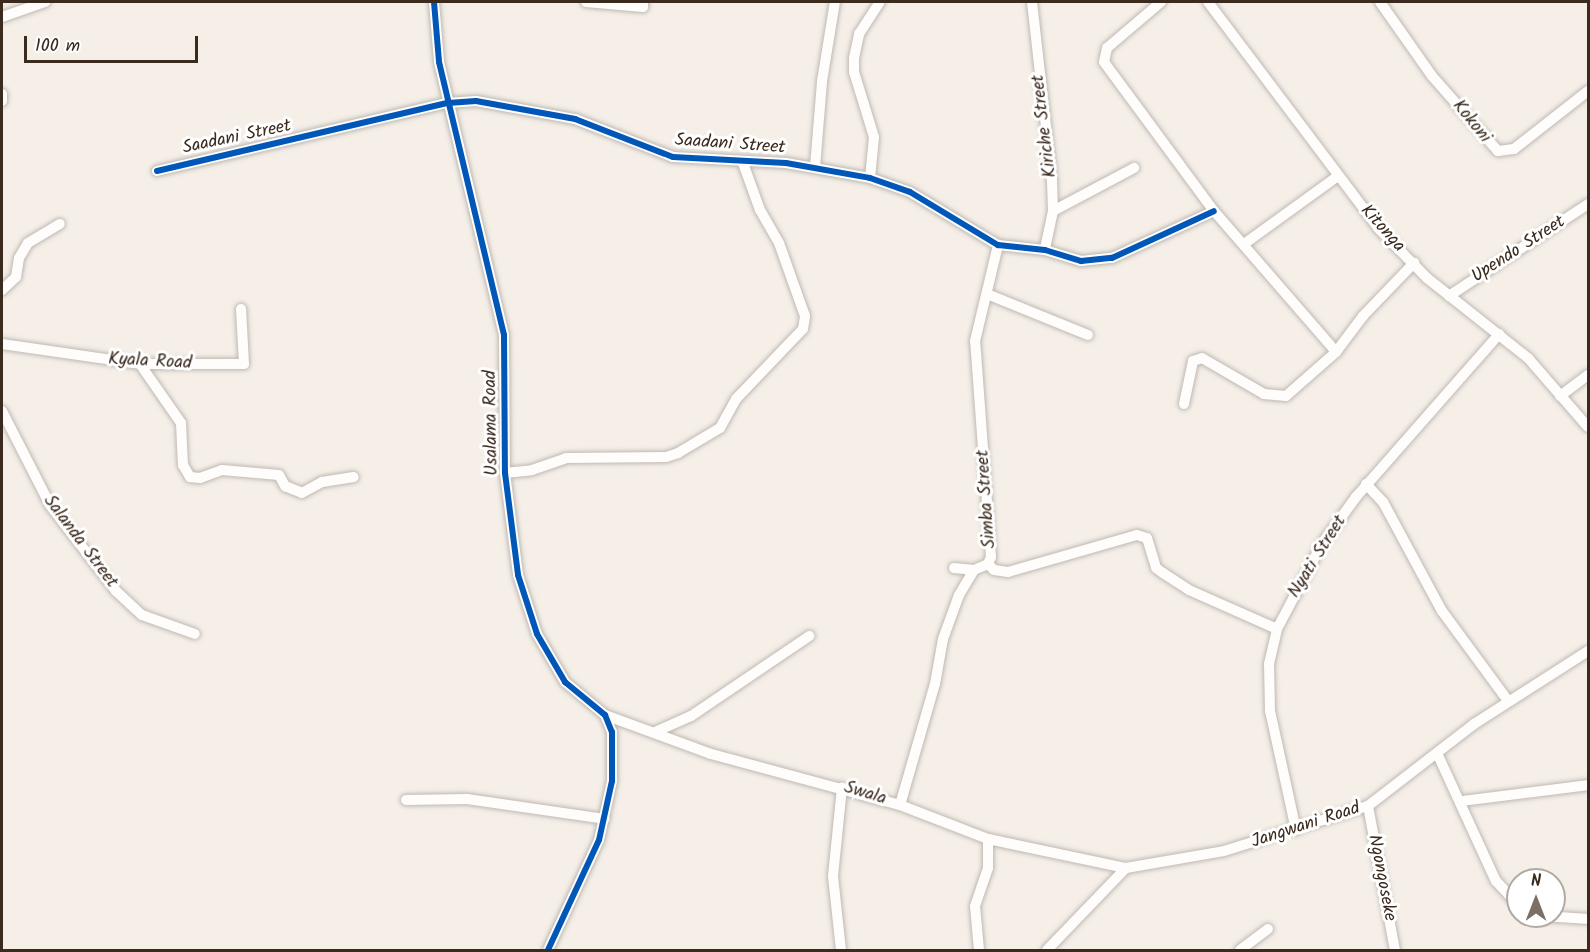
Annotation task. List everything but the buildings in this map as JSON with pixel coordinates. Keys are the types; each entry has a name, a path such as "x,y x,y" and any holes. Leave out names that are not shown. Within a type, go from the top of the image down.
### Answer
{"street":[{"path":"2,17 45,2"},
{"name":"Usalama Road","path":"435,2 439,62 504,336 506,473 518,575 537,634 565,682 605,715"},
{"path":"586,2 643,7 643,2"},
{"path":"815,167 822,81 835,2"},
{"path":"870,178 874,137 854,72 854,58 860,34 880,2"},
{"name":"Kiriche Street","path":"1032,2 1053,211 1045,250"},
{"name":"Kitonga","path":"1208,2 1378,228 1449,296 1528,358 1588,427"},
{"name":"Kokoni","path":"1380,2 1432,76 1498,151 1514,148 1588,91"},
{"path":"1152,4 1107,48 1104,62 1214,211 1336,352"},
{"path":"2,94 2,101"},
{"name":"Saadani Street","path":"157,171 448,103 476,101 575,119 673,157 815,167 870,178 910,192 998,245 1045,250 1081,261 1112,258 1214,211"},
{"path":"506,473 532,470 566,458 666,457 678,453 720,429 736,399 803,329 805,316 779,243 760,210 743,163"},
{"path":"1053,211 1134,168"},
{"path":"1244,244 1338,176"},
{"name":"Upendo Street","path":"1449,296 1588,204"},
{"path":"2,290 16,277 20,258 28,243 60,224"},
{"name":"Simba Street","path":"900,805 935,684 943,639 959,595 974,570 988,564 975,341 998,245"},
{"path":"1184,404 1193,362 1202,358 1264,394 1279,398 1304,384 1336,352 1363,316 1414,263"},
{"path":"987,294 1088,335"},
{"name":"Kyala Road","path":"2,344 141,364 244,364 241,309"},
{"name":"Nyati Street","path":"1296,830 1270,711 1269,664 1277,629 1322,544 1366,484 1499,334"},
{"path":"141,364 181,423 183,465 190,477 222,470 279,475 285,486 302,493 322,482 354,477"},
{"path":"1560,396 1588,375"},
{"name":"Salanda Street","path":"2,411 50,505 116,591 142,615 195,634"},
{"path":"1366,484 1383,502 1442,611 1508,701"},
{"path":"988,564 994,570 1008,572 1137,535 1147,538 1156,568 1171,579 1224,607 1277,629"},
{"path":"954,568 974,570"},
{"path":"656,732 691,716 809,636"},
{"name":"Jangwani Road","path":"1126,868 1224,851 1368,806 1413,775 1437,753 1508,701 1588,651"},
{"path":"548,951 599,840 605,819 613,758 612,732 605,715"},
{"name":"Swala","path":"605,715 711,754 842,787 900,805 988,839 1126,868"},
{"path":"1437,753 1462,801 1496,881 1506,892"},
{"path":"1462,801 1588,785"},
{"path":"841,951 833,876 842,787"},
{"path":"406,800 467,799 605,819"},
{"name":"Ngongoseke","path":"1368,806 1395,951"},
{"path":"979,951 975,906 988,868 988,839"},
{"path":"1048,950 1112,879 1126,868"},
{"path":"1566,918 1588,919"},
{"path":"1240,951 1268,929"}],"cycle path":[{"path":"434,2 439,62 504,335 505,473 518,575 537,634 565,682 605,715 612,732 612,781 599,840 548,950"},
{"path":"157,171 448,103 476,101 575,119 673,157 786,163 870,178 910,192 998,245 1045,250 1081,261 1112,258 1214,211"}]}
